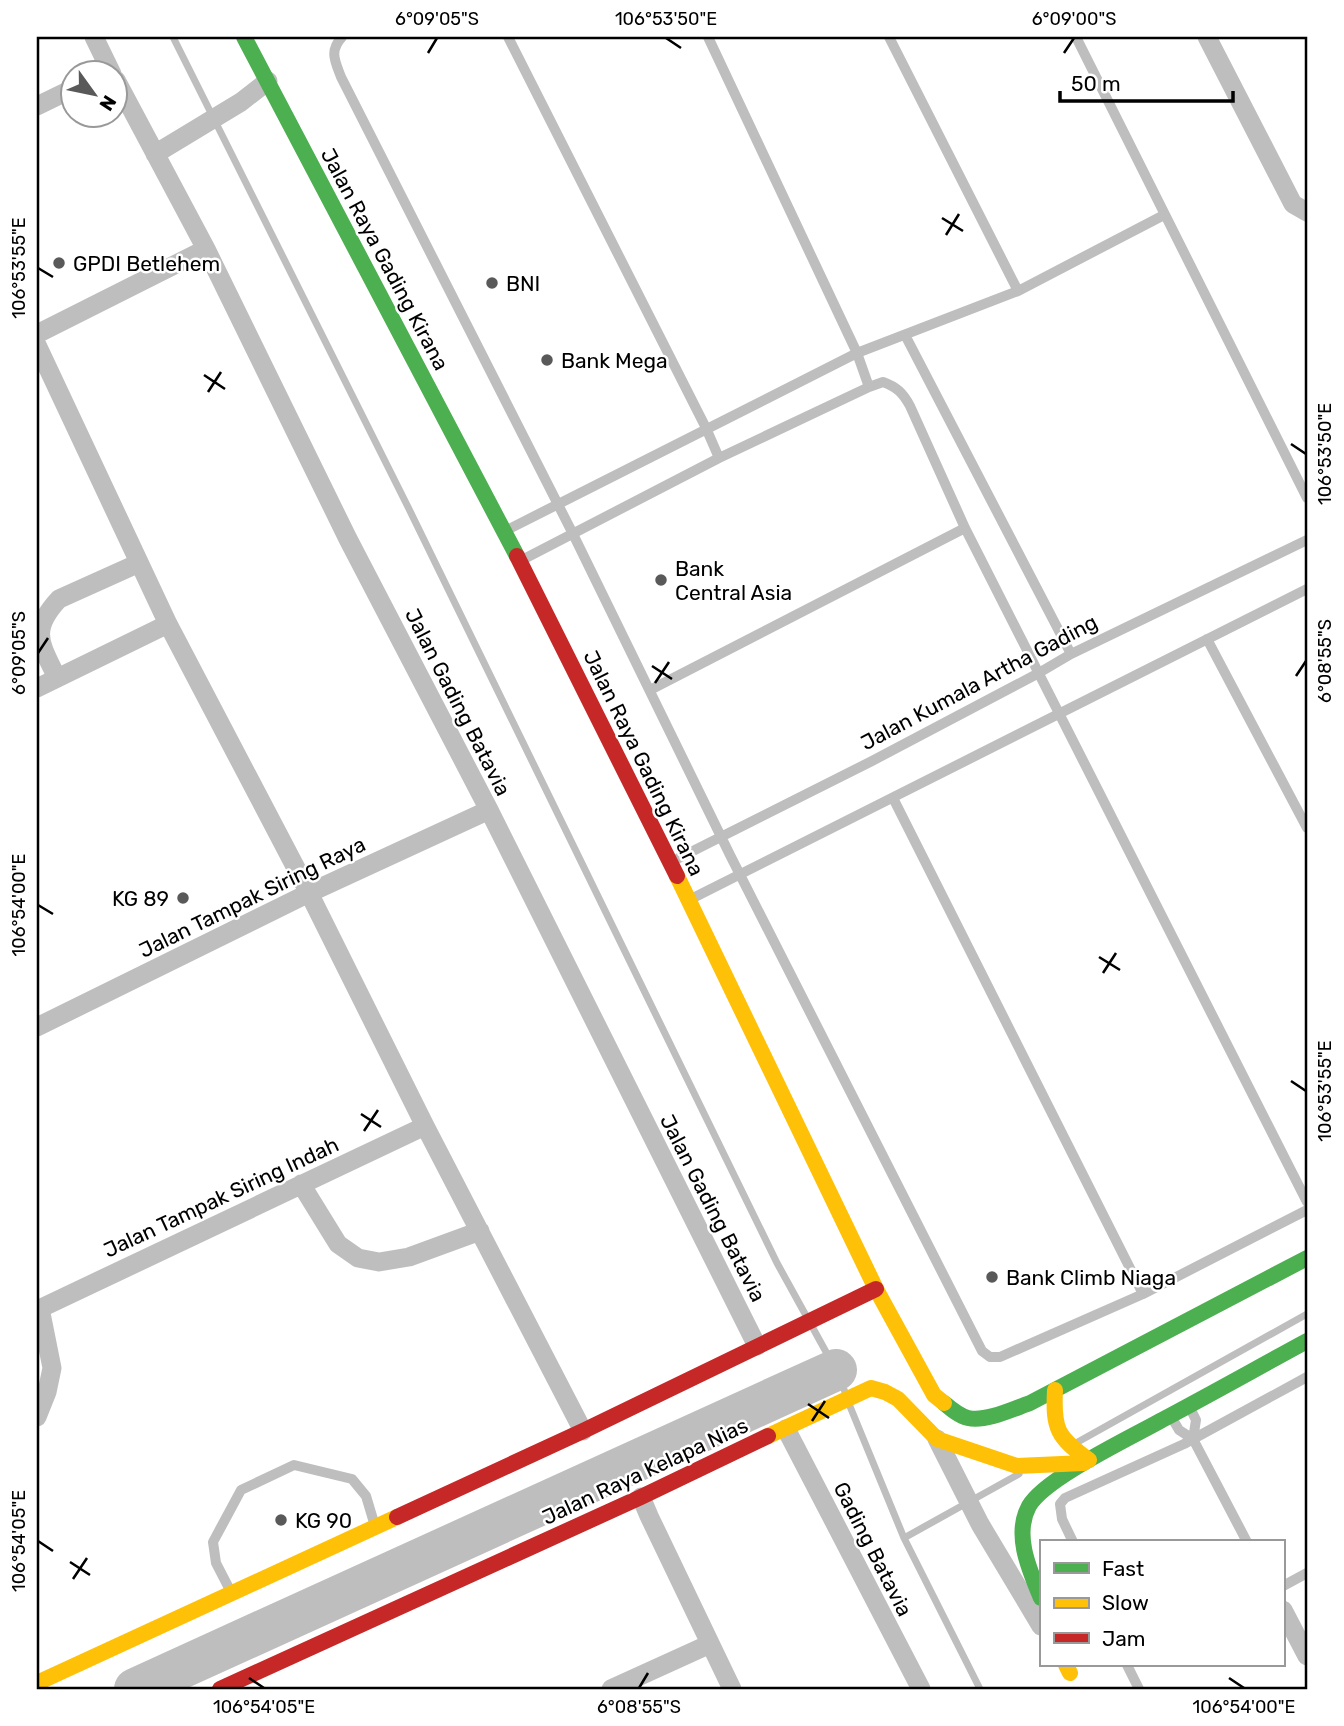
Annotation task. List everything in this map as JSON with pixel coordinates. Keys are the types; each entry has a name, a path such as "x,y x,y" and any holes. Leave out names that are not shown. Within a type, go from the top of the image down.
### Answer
{"main road":[{"name":"Jalan Raya Gading Kirana","path":"244,37 505,531 670,862 876,1289 934,1395 956,1413 971,1419 990,1417 1055,1397 1307,1258"},
{"path":"37,1683 583,1431 876,1289"},
{"path":"1040,1595 1024,1553 1022,1530 1028,1507 1037,1494 1084,1459 1170,1416 1307,1341"},
{"name":"Jalan Raya Kelapa Nias","path":"220,1689 641,1497 866,1389 885,1392 898,1399 937,1440 1017,1466 1084,1459"},
{"path":"1055,1397 1055,1424 1060,1437 1084,1459"}],"street":[{"name":"Jalan Gading Batavia","path":"94,37 105,60"},
{"path":"1207,37 1293,204 1307,212"},
{"path":"155,154 240,102 268,81"},
{"path":"37,106 60,95"},
{"name":"Jalan Gading Batavia","path":"130,109 206,249 348,539 763,1343"},
{"path":"37,334 206,249"},
{"path":"37,345 168,624 309,893 425,1126 583,1431"},
{"path":"57,678 40,641 41,625 49,610 58,599 139,563"},
{"path":"37,688 168,624"},
{"name":"Jalan Tampak Siring Raya","path":"37,1027 309,893 489,810"},
{"name":"Jalan Tampak Siring Indah","path":"38,1309 425,1126"},
{"path":"301,1184 338,1244 358,1258 379,1262 410,1257 480,1231"},
{"path":"37,1417 47,1392 52,1368 38,1309"},
{"name":"Gading Batavia","path":"793,1425 920,1689"},
{"path":"937,1440 980,1524 1040,1624"},
{"path":"641,1497 732,1689"},
{"path":"1284,1613 1307,1656"},
{"path":"611,1689 710,1644"}],"lane":[{"path":"342,37 336,43 334,59 341,77 558,504 740,875 982,1351 990,1357 1000,1357 1143,1294 1307,1210"},
{"path":"508,37 719,458"},
{"path":"708,37 857,353 869,387"},
{"path":"889,37 1018,291"},
{"path":"1076,37 1307,498"},
{"path":"505,531 857,353 1018,291 1164,215"},
{"path":"905,335 1071,654"},
{"path":"520,561 719,458 869,387 883,382 894,386 904,395 965,528 1037,674 1307,1202"},
{"path":"650,690 965,528"},
{"name":"Jalan Kumala Artha Gading","path":"670,862 872,761 1071,654 1307,540"},
{"path":"688,900 1307,589"},
{"path":"1207,639 1307,828"},
{"path":"893,798 1143,1294"},
{"path":"1072,1540 1062,1519 1060,1504 1065,1498 1193,1439 1307,1377"},
{"path":"1188,1406 1196,1420 1193,1439"},
{"path":"1170,1416 1179,1430 1193,1439 1246,1540"},
{"path":"232,1594 216,1563 214,1542 241,1490 294,1465 352,1479 366,1496 376,1527"},
{"path":"1284,1585 1307,1573"},
{"path":"1128,1666 1139,1689"}],"waterway":[{"path":"173,37 408,507 777,1263 836,1370 845,1392"},
{"path":"1076,1443 1307,1314"},
{"path":"135,1689 836,1370"},
{"path":"849,1404 904,1538 980,1689"},
{"path":"904,1538 1019,1474"}],"traffic: fast":[{"path":"244,37 517,556"},
{"path":"944,1403 961,1416 975,1419 1030,1403 1307,1258"},
{"path":"1040,1595 1028,1565 1023,1541 1024,1517 1038,1495 1090,1459 1307,1341"}],"traffic: slow":[{"path":"677,876 876,1289 934,1395 944,1403"},
{"path":"768,1436 871,1388 898,1399 937,1439 1017,1466 1084,1463"},
{"path":"1055,1390 1055,1414 1059,1431 1070,1445 1089,1460"},
{"path":"37,1683 397,1517"},
{"path":"1066,1666 1070,1673"}],"traffic: jam":[{"path":"517,556 677,876"},
{"path":"397,1517 583,1431 876,1289"},
{"path":"220,1689 641,1497 768,1436"}],"place":[{"name":"GPDI Betlehem","path":"59,263"},
{"name":"BNI","path":"492,283"},
{"name":"Bank Mega","path":"547,360"},
{"name":"Bank Central Asia","path":"661,580"},
{"name":"KG 89","path":"183,898"},
{"name":"Bank Climb Niaga","path":"992,1277"},
{"name":"KG 90","path":"281,1520"}]}
